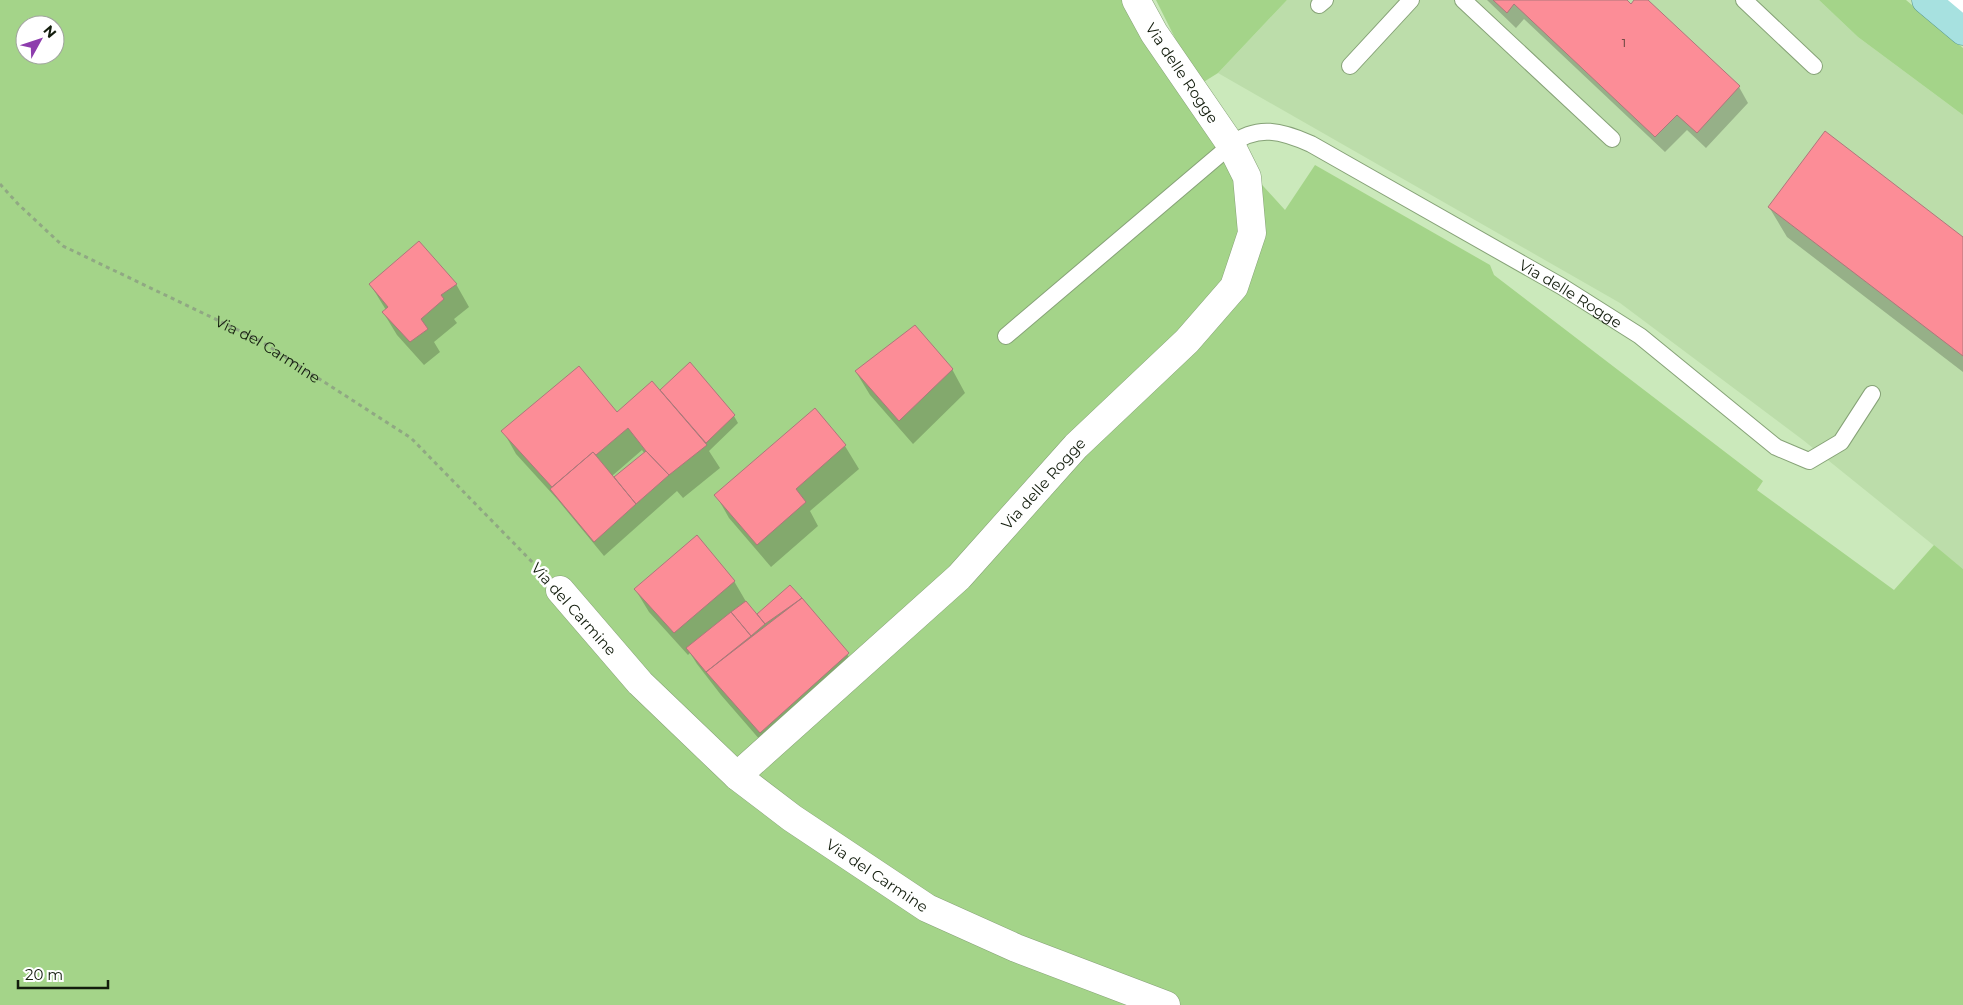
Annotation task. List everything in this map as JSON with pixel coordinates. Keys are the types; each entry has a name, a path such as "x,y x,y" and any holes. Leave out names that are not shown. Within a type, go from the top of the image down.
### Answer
{"main road":[{"path":"1926,0 1963,32"}],"street":[{"name":"Via delle Rogge","path":"737,776 959,577 1076,446 1187,341 1234,288 1252,233 1247,176 1230,144 1154,33 1136,0"},
{"name":"Via del Carmine","path":"560,590 640,683 737,776 792,818 927,908 1016,948 1166,1005"}],"lane":[{"path":"1350,66 1411,0"},
{"path":"1463,0 1612,140"},
{"path":"1744,0 1814,66"},
{"path":"1953,0 1963,9"},
{"name":"Via delle Rogge","path":"1230,144 1241,136 1266,131 1280,133 1311,144 1561,286 1640,336 1776,446 1809,461 1841,442 1872,394"},
{"path":"1006,336 1230,144"}],"path":[{"name":"Via del Carmine","path":"0,184 18,204 63,246 259,340 411,438 560,590"}],"shaded area":[{"path":"0,0 1124,0 1179,94 1285,210 1315,165 1490,265 1494,275 1763,481 1757,490 1894,590 1934,545 1963,569 1963,1005 0,1005"},
{"path":"1156,0 1287,0 1218,73 1202,83 1177,42"},
{"path":"1287,0 1819,0 1858,37 1963,115 1963,569 1803,440 1620,303 1218,73"},
{"path":"1819,0 1906,0 1963,48 1963,115 1858,37"}],"building":[{"path":"1493,0 1627,0 1631,4 1634,0 1648,0 1740,86 1697,133 1677,115 1655,137 1514,4 1507,13"},
{"path":"1825,131 1963,237 1963,356 1768,207"},
{"path":"419,241 457,284 441,295 444,299 421,319 428,329 410,342 382,312 388,307 369,284"},
{"path":"915,325 953,369 899,421 855,371"},
{"path":"690,362 735,415 706,443 660,390"},
{"path":"579,366 617,412 652,381 707,445 669,475 646,451 628,428 596,455 593,452 552,487 501,431"},
{"path":"815,408 846,445 796,489 806,502 757,545 714,495"},
{"path":"646,451 669,475 636,504 614,477"},
{"path":"593,452 636,504 594,542 550,489"},
{"path":"697,535 735,581 674,633 634,589"},
{"path":"790,585 802,598 765,624 757,614"},
{"path":"802,598 849,653 760,733 706,672"},
{"path":"746,601 765,624 751,636 731,612"},
{"path":"731,612 751,636 706,672 686,648"}]}
